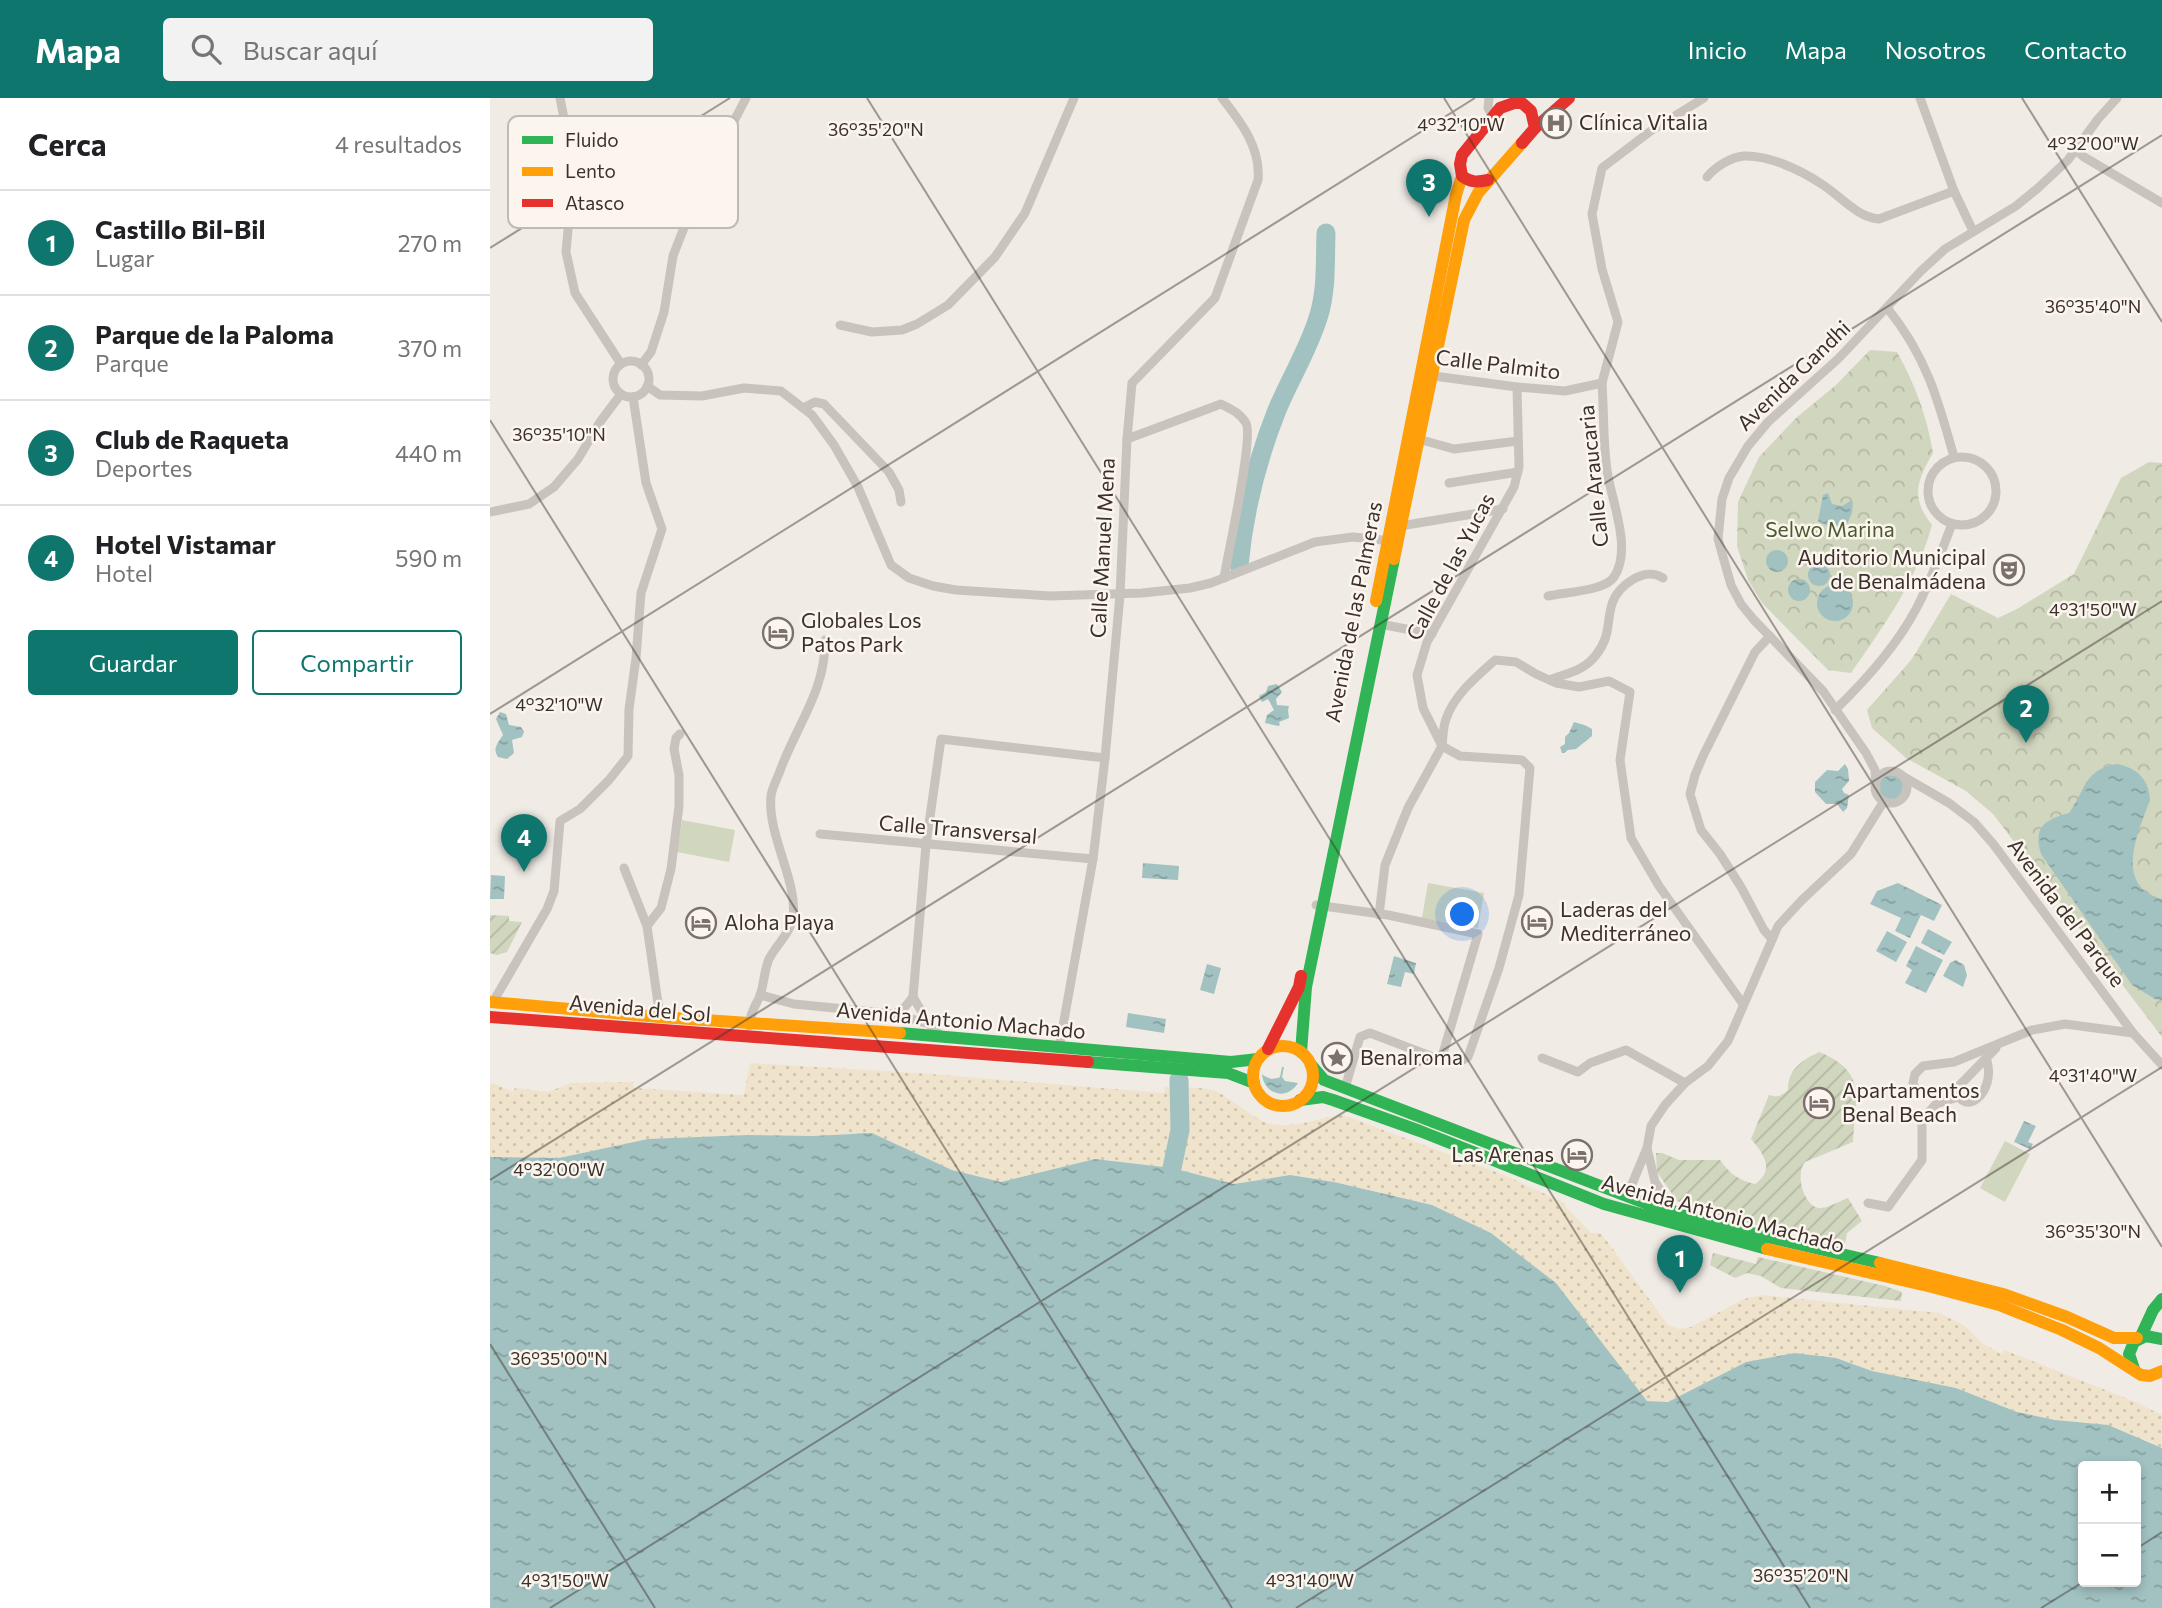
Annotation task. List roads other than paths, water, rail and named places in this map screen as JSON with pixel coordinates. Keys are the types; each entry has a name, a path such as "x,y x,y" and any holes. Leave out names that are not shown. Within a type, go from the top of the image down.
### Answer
{"main road":[{"path":"1525,104 1535,128 1569,98"},
{"path":"1499,107 1514,103 1556,108"},
{"name":"Avenida de las Palmeras","path":"1301,1052 1306,987 1320,905 1426,375 1456,195 1462,176 1460,164 1462,155 1499,107"},
{"name":"Avenida de las Palmeras","path":"1268,1049 1299,987 1320,905 1380,624 1393,541 1400,526 1418,439 1426,375 1465,218 1471,204 1488,180 1535,128"},
{"path":"1462,176 1473,183 1488,180"},
{"name":"Avenida del Sol","path":"491,1002 660,1017"},
{"name":"Avenida del Sol","path":"490,1017 787,1041"},
{"name":"Avenida Antonio Machado","path":"660,1017 941,1036 1231,1062 1258,1059"},
{"name":"Avenida Antonio Machado","path":"787,1041 1227,1073 1254,1083"},
{"path":"1284,1046 1301,1052 1311,1065 1311,1084 1307,1093 1300,1100 1282,1106 1264,1099 1257,1092 1254,1083 1253,1075 1258,1059 1268,1049 1284,1046"},
{"name":"Avenida Antonio Machado","path":"1311,1065 1324,1080 1620,1195 1675,1213 2003,1294 2115,1338 2153,1335 2162,1339"},
{"name":"Avenida Antonio Machado","path":"1300,1100 1323,1097 1333,1100 1420,1131 1604,1204 1645,1217 1999,1305 2099,1348 2141,1375 2160,1374"},
{"path":"2134,1369 2128,1357 2132,1343 2139,1337 2162,1299"}],"street":[{"path":"560,98 564,116"},
{"path":"737,116 746,98"},
{"path":"840,325 872,332 902,330 917,324 948,304 996,257 1025,213 1074,98"},
{"name":"Calle Manuel Mena","path":"1059,1048 1093,859 1105,758 1120,595 1126,439 1132,383 1215,298 1256,188 1258,164 1252,143 1222,98"},
{"path":"1489,98 1488,107 1499,107"},
{"path":"1602,383 1618,322 1602,269 1592,214 1602,168 1652,130 1704,98"},
{"path":"1920,98 1954,191 1973,231"},
{"name":"Avenida Gandhi","path":"1875,789 1875,770 1866,752 1823,691 1741,604 1731,585 1718,540 1720,511 1728,478 1748,446 1768,422 1825,372 1888,309 1921,271 1945,250 2016,206 2038,188 2076,150 2117,98"},
{"path":"2076,150 2162,203"},
{"path":"1707,177 1715,167 1742,156 1769,160 1820,182 1867,218 1880,219 1954,191"},
{"path":"568,228 566,252 575,293 621,364"},
{"path":"641,365 650,352 664,312 673,256 684,228"},
{"path":"1888,309 1914,346 1927,371 1954,457"},
{"path":"629,361 641,365 648,374 647,386 643,392 633,397 621,394 613,382 615,370 629,361"},
{"name":"Calle Palmito","path":"1426,375 1566,391 1602,383"},
{"name":"Calle Araucaria","path":"1548,596 1600,587 1614,578 1620,559 1621,538 1607,470 1602,383"},
{"path":"647,386 660,395 702,396 744,388 781,391 812,415 834,445 852,476 891,565 909,578 933,586 1050,596 1120,595 1190,588 1224,578 1315,542 1353,537 1393,541"},
{"name":"Calle de las Yucas","path":"1442,746 1423,708 1417,675 1427,642 1514,487 1518,441 1517,387"},
{"path":"490,512 529,504 554,487 578,459 621,394"},
{"path":"491,1002 547,909 554,891 561,821 580,809 609,780 628,755 629,709 641,593 662,529 646,483 633,397"},
{"path":"803,408 815,402 824,404 889,472 899,490 901,502"},
{"path":"1126,439 1221,404 1236,411 1248,425 1247,447 1224,578"},
{"path":"1418,439 1454,449 1518,441"},
{"path":"1968,456 1982,462 1992,472 1997,488 1996,502 1988,515 1976,523 1952,524 1942,519 1933,509 1928,494 1930,477 1940,464 1954,457 1968,456"},
{"path":"1449,483 1517,472"},
{"path":"1400,526 1503,509"},
{"path":"1835,710 1879,664 1915,611 1934,572 1952,524"},
{"path":"1550,680 1577,671 1595,656 1609,632 1612,602 1629,583 1649,573 1663,578"},
{"path":"1380,624 1432,634"},
{"path":"1770,636 1755,652 1695,775 1690,794 1701,830 1720,854 1764,930 1772,939"},
{"path":"752,1038 749,1023 753,1008 760,995 769,961 791,926 793,914 773,823 771,795 783,761 814,699 825,654 825,640"},
{"path":"1384,915 1385,865 1408,808 1442,746 1445,720 1452,705 1475,678 1495,660 1516,662 1550,680 1579,687 1609,681 1630,692 1620,760 1631,838 1659,886 1743,1004"},
{"path":"647,926 661,908 671,869 680,806 679,775 674,749 676,738 680,734"},
{"path":"895,1013 905,1007 913,997 926,845 941,739 1105,758"},
{"path":"1345,1088 1360,1037 1370,1033 1441,1060 1459,1062 1468,1057 1499,968 1519,895 1530,768 1522,760 1461,756 1442,746"},
{"name":"Avenida Gandhi","path":"1866,752 1891,771"},
{"path":"1891,771 1904,777 1906,791 1900,800 1884,801 1877,794 1875,789 1881,775 1891,771"},
{"name":"Avenida del Parque","path":"1904,777 1974,821 2133,1033 2162,1065"},
{"name":"Avenida del Parque","path":"1906,791 1932,794"},
{"path":"1620,1195 1632,1184 1647,1147 1651,1126 1665,1105 1685,1083 1707,1066 1728,1041 1778,926 1851,854 1884,801"},
{"name":"Calle Transversal","path":"820,834 1093,859"},
{"path":"624,868 647,926 660,1017"},
{"path":"1320,905 1478,933 1441,1060"},
{"path":"760,995 794,1004 895,1013 929,1024"},
{"path":"913,997 929,1024 941,1036"},
{"path":"1957,1093 1924,1094 1916,1090 1913,1083 1915,1074 1923,1066 1954,1062 2032,1030 2065,1024 2133,1033"},
{"path":"1868,1203 1888,1207 1922,1160 1922,1120 1936,1104 1957,1093 2002,1042"},
{"path":"1542,1058 1578,1072 1590,1063 1626,1050 1685,1083"},
{"path":"1957,1093 1962,1101 1968,1102 1976,1100 1984,1093 1989,1075 1987,1061 1982,1062"},
{"path":"1647,1147 1655,1182 1675,1213"}],"water":[{"path":"1828,493 1832,504 1842,506 1852,500 1852,513 1841,533 1818,521 1823,495"},
{"path":"1777,550 1787,557 1788,561 1781,571 1777,572 1767,565 1766,561 1773,551"},
{"path":"1819,564 1827,567 1830,575 1827,583 1819,586 1811,583 1808,575 1811,567"},
{"path":"1799,579 1807,582 1810,590 1807,598 1799,601 1791,598 1788,590 1791,582"},
{"path":"1835,585 1848,590 1853,603 1848,616 1835,621 1822,616 1817,603 1822,590"},
{"path":"1277,684 1282,692 1276,699 1277,705 1289,706 1289,718 1279,722 1278,726 1265,723 1267,715 1274,710 1268,699 1262,702 1259,696 1266,692 1268,686"},
{"path":"500,712 506,714 509,725 521,727 524,732 522,737 512,740 514,753 507,759 498,757 496,751 503,735 496,719"},
{"path":"1574,722 1592,729 1592,736 1576,749 1562,753 1560,747 1565,744 1565,737"},
{"path":"1845,764 1849,781 1842,789 1849,795 1847,808 1843,812 1837,804 1826,804 1815,792 1815,782 1827,770 1838,771"},
{"path":"2117,764 2130,768 2141,776 2149,793 2150,800 2133,857 2138,883 2147,892 2162,899 2162,1000 2155,999 2132,985 2041,854 2039,845 2038,837 2043,826 2069,813 2091,776"},
{"path":"1891,775 1900,779 1904,788 1900,797 1891,801 1882,797 1878,788 1882,779"},
{"path":"1143,863 1179,866 1178,880 1142,878"},
{"path":"491,875 505,876 504,899 490,899"},
{"path":"1898,883 1942,905 1934,921 1921,915 1910,938 1895,931 1901,918 1870,904 1877,891"},
{"path":"1928,929 1952,942 1944,955 1921,943"},
{"path":"1887,931 1907,942 1896,962 1876,951"},
{"path":"1916,946 1943,960 1926,993 1905,983 1912,970 1906,966"},
{"path":"1394,956 1416,963 1414,974 1405,972 1401,987 1387,984"},
{"path":"1956,960 1964,965 1967,975 1963,987 1943,976 1950,963"},
{"path":"1207,964 1221,968 1214,994 1200,990"},
{"path":"1128,1013 1166,1019 1164,1033 1126,1027"},
{"path":"1282,1067 1285,1081 1298,1083 1293,1089 1282,1094 1267,1087 1262,1074 1271,1079 1280,1077"},
{"path":"2024,1121 2036,1126 2028,1142 2033,1144 2030,1149 2014,1142"},
{"path":"872,1133 952,1170 1001,1182 1095,1159 1172,1168 1234,1184 1290,1175 1334,1182 1432,1205 1491,1233 1556,1283 1647,1401 1668,1402 1746,1362 1795,1353 1836,1358 1872,1371 1956,1388 2017,1412 2055,1420 2108,1425 2162,1448 2162,1608 490,1608 490,1157 559,1158 648,1139"}],"waterway":[{"path":"1239,565 1252,486 1263,448 1321,308 1326,233"},
{"path":"1172,1168 1180,1130 1179,1080"}],"place":[{"name":"Clínica Vitalia","path":"1556,123"},
{"name":"Club de Raqueta","path":"1429,217"},
{"name":"Auditorio Municipal de Benalmádena","path":"2009,570"},
{"name":"Globales Los Patos Park","path":"778,633"},
{"name":"Parque de la Paloma","path":"2026,743"},
{"name":"Hotel Vistamar","path":"524,872"},
{"name":"Laderas del Mediterráneo","path":"1537,922"},
{"name":"Aloha Playa","path":"701,923"},
{"name":"Benalroma","path":"1337,1058"},
{"name":"Apartamentos Benal Beach","path":"1819,1103"},
{"name":"Las Arenas","path":"1577,1155"},
{"name":"Castillo Bil-Bil","path":"1680,1293"}],"park label":[{"name":"Selwo Marina","path":"1830,530"}]}
